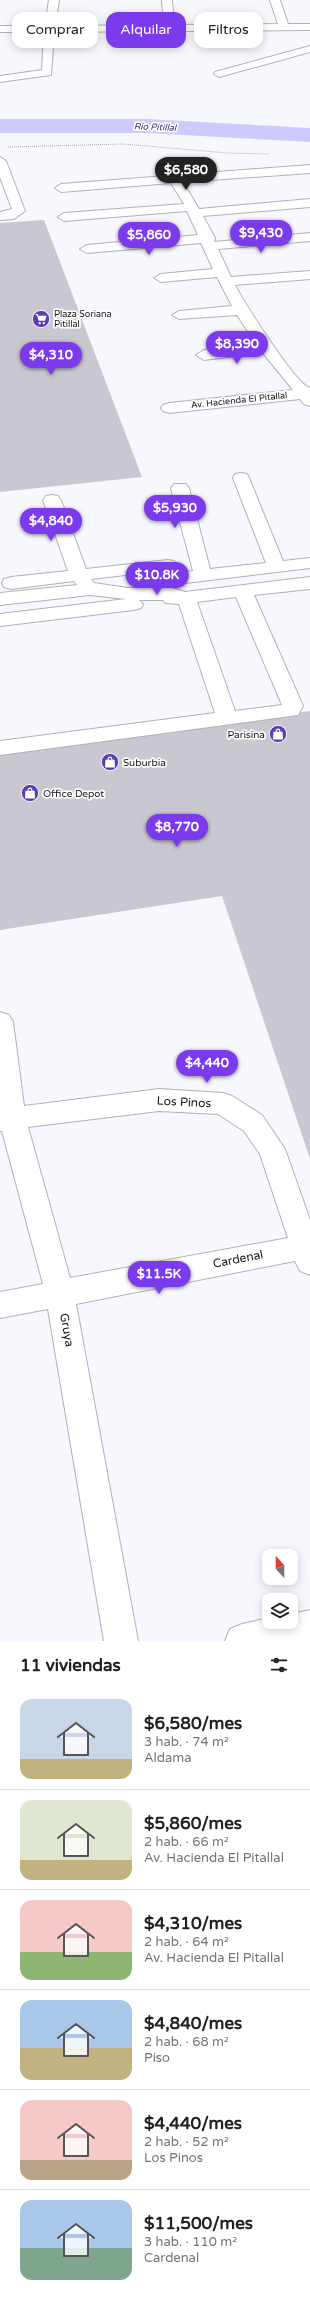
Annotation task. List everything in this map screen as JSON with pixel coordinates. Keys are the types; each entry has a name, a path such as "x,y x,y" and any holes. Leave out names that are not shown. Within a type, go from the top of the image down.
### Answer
{"street":[{"path":"52,12 54,0"},
{"path":"167,0 168,12"},
{"path":"276,0 284,28"},
{"path":"186,28 310,27"},
{"path":"0,28 12,28"},
{"path":"0,79 47,73 48,48"},
{"path":"219,74 310,49"},
{"path":"0,162 19,211 9,216 0,216"},
{"path":"61,188 171,174 310,169"},
{"path":"171,174 194,210 224,277 241,310 267,348 309,396"},
{"path":"64,217 310,203"},
{"path":"87,249 310,237"},
{"path":"161,278 310,275"},
{"path":"179,315 241,310"},
{"path":"204,355 267,348"},
{"name":"Av. Hacienda El Pitallal","path":"169,408 309,396"},
{"path":"241,478 273,560"},
{"path":"180,488 201,568"},
{"path":"52,500 84,582"},
{"path":"273,560 310,548"},
{"path":"0,599 84,582 201,568 273,560 310,563"},
{"path":"0,584 84,582 128,594 172,594 186,598"},
{"path":"0,620 243,591 307,589"},
{"path":"0,748 293,708 285,686 243,591"},
{"path":"186,598 227,718"},
{"name":"Gruya","path":"0,1022 6,1119 60,1293 121,1641"},
{"name":"Los Pinos","path":"6,1119 159,1100 223,1104 253,1123 272,1149 308,1251"},
{"name":"Cardenal","path":"0,1304 308,1251"},
{"path":"242,1641 310,1627"}],"path":[{"path":"4,147 123,144 228,153 274,154"}],"building":[{"name":"Plaza Soriana Pitillal","path":"44,220 142,477 0,492 0,223"},
{"path":"310,711 310,1159 222,896 0,930 0,752"}],"waterway":[{"name":"Rio Pitillal","path":"0,126 147,126 310,135"}],"place":[{"name":"Plaza Soriana Pitillal","path":"41,319"},
{"name":"Parisina","path":"278,734"},
{"name":"Suburbia","path":"110,762"},
{"name":"Office Depot","path":"30,793"}]}
